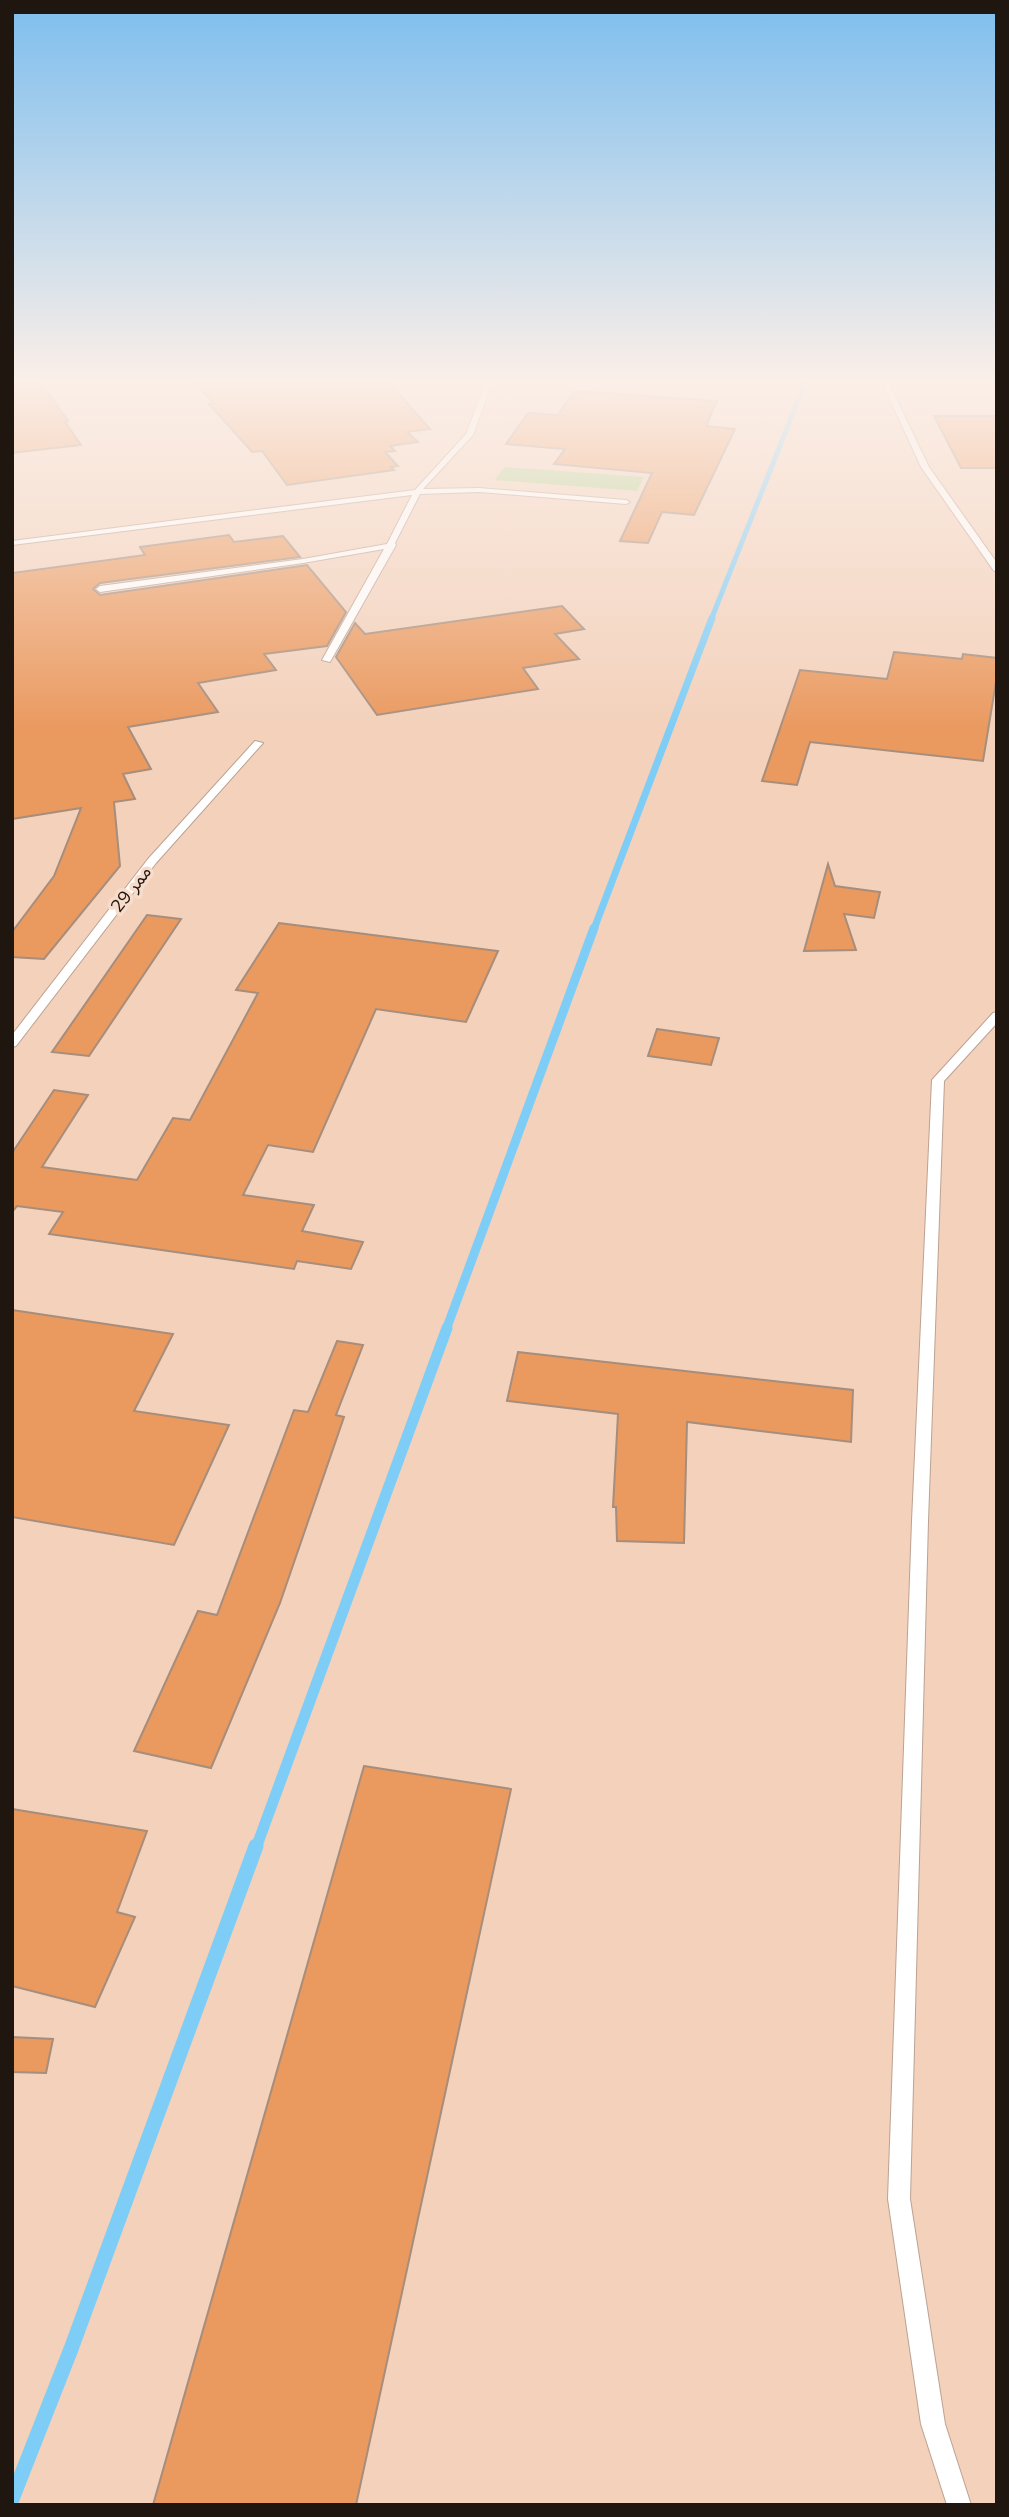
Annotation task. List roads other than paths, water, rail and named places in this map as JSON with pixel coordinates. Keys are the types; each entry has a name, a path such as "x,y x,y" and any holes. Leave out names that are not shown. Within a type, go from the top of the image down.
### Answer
{"lane":[{"path":"12,543 374,497"},
{"path":"327,660 367,584 392,545 414,497"},
{"path":"570,497 626,502"},
{"path":"947,497 997,569"},
{"path":"100,589 303,561 392,545"},
{"name":"ممر 29","path":"12,1043 152,861 258,743"},
{"path":"959,2505 933,2424 899,2199 937,1080 997,1016"}],"waterway":[{"path":"711,620 760,497"},
{"path":"594,929 712,618"},
{"path":"446,1330 594,928"},
{"path":"256,1848 447,1328"},
{"path":"12,2499 71,2349 256,1846"}]}
